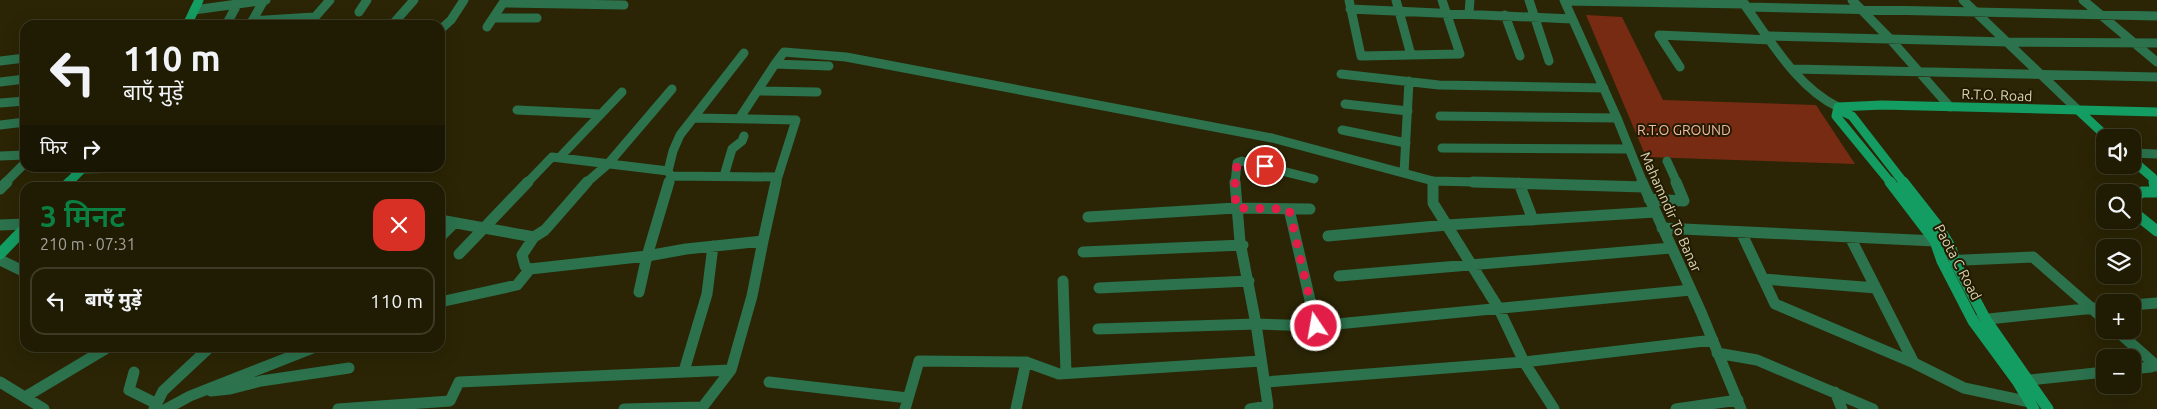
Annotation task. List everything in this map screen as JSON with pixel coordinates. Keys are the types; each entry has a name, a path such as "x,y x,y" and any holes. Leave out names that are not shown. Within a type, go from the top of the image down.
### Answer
{"street":[{"path":"189,20 199,0"},
{"path":"194,10 261,0"},
{"path":"252,20 261,0"},
{"path":"312,20 330,0"},
{"path":"359,12 367,0"},
{"path":"396,20 414,0"},
{"path":"445,25 451,20 464,0"},
{"path":"1396,0 1411,55"},
{"path":"1442,0 1446,12 1460,54 1361,56 1350,5 1399,10 1446,12 1469,13 1535,17 1572,18"},
{"path":"1469,13 1470,0"},
{"path":"1529,0 1549,61"},
{"path":"1564,0 2157,16"},
{"name":"Mahamndir To Banar","path":"1564,0 1617,118 1649,199 1713,340 1739,404"},
{"path":"1852,0 1891,40 1950,107"},
{"path":"1963,0 2098,129"},
{"path":"2083,0 2157,62"},
{"path":"487,27 504,2 624,5"},
{"path":"229,20 238,3"},
{"path":"1744,4 1793,69 1820,98 1852,116 1939,228 1951,248 1955,262 1986,320 2030,380 2048,409"},
{"path":"1505,15 1520,56"},
{"path":"282,20 314,17"},
{"path":"493,18 537,18"},
{"path":"1680,67 1659,36 2157,43"},
{"path":"739,119 784,52 846,57 1272,138 1433,181 1644,187"},
{"path":"640,292 673,151 680,135 744,53"},
{"path":"0,61 20,59"},
{"path":"775,64 829,66"},
{"path":"1793,69 2157,77"},
{"path":"1342,74 1439,85 1604,88"},
{"path":"0,82 20,80"},
{"path":"1404,173 1409,81"},
{"path":"672,89 608,164 582,187 545,230 534,237 522,255 525,266 530,269 763,241"},
{"path":"758,91 817,92"},
{"path":"559,158 622,92"},
{"path":"0,103 20,101"},
{"path":"1346,104 1408,111"},
{"name":"R.T.O. Road","path":"1839,109 1882,105 2157,112"},
{"name":"Paota C Road","path":"1839,109 1836,116 1905,200 1935,241 1942,261 1973,320 2032,405"},
{"path":"518,110 600,114"},
{"path":"1440,116 1617,118"},
{"path":"624,409 702,408 731,370 752,296 777,177 796,120 695,118"},
{"path":"0,125 20,123"},
{"path":"1342,130 1406,143"},
{"path":"724,176 732,149 740,143 744,136"},
{"path":"1442,148 1628,149"},
{"path":"2141,153 2157,154"},
{"path":"0,156 20,155"},
{"path":"459,254 552,157 669,173 777,177"},
{"path":"1649,199 1684,201 1667,161"},
{"path":"1250,409 1268,406 1236,208 1236,168 1239,162 1248,162 1314,179"},
{"path":"0,189 20,168"},
{"path":"2141,168 2153,178 2156,192 2141,193"},
{"path":"69,182 78,172"},
{"path":"1433,181 1433,203 1499,309 1524,362 1554,409"},
{"path":"1519,183 1532,220"},
{"path":"1088,216 1236,208 1310,209"},
{"path":"1289,209 1316,326"},
{"path":"1328,236 1447,225 1655,212"},
{"path":"2141,218 2157,231"},
{"path":"445,221 534,237"},
{"path":"445,232 454,223"},
{"path":"0,225 20,224"},
{"path":"1662,228 1935,241"},
{"path":"1741,232 1775,304 1914,363 1964,388 2032,405"},
{"path":"0,254 20,233"},
{"path":"1850,237 1914,363"},
{"path":"1083,252 1243,245"},
{"path":"684,371 708,287 714,246"},
{"path":"1339,276 1671,248"},
{"path":"1942,261 1955,262 2033,257 2096,312"},
{"path":"0,260 20,270"},
{"path":"445,301 517,285 530,269"},
{"path":"1763,279 1876,288"},
{"path":"1063,281 1066,373"},
{"path":"1099,288 1249,281"},
{"path":"1098,329 1256,324 1316,326 1691,290"},
{"path":"2141,304 2157,303"},
{"path":"1973,320 2096,308"},
{"path":"2125,339 2156,368"},
{"path":"1264,382 1524,362 1713,340"},
{"path":"25,397 100,352"},
{"path":"159,407 164,391 205,352"},
{"path":"134,372 129,390 159,407 303,352"},
{"path":"1717,353 1757,360 1872,409"},
{"path":"769,382 907,404 919,361 1026,362 1059,374 1261,361"},
{"path":"1016,409 1026,362"},
{"path":"203,391 230,390 261,381 349,368"},
{"path":"2141,369 2156,368"},
{"path":"338,409 450,401 459,382 731,370"},
{"path":"2017,381 2096,373"},
{"path":"0,382 44,409"},
{"path":"1835,392 1842,409"},
{"path":"1676,409 1739,404"}],"green space":[{"name":"R.T.O GROUND","path":"1586,15 1622,17 1663,100 1816,105 1855,164 1646,157"}],"route":[{"path":"1265,166 1245,161 1237,164 1235,184 1236,208 1289,209 1316,326"}]}
